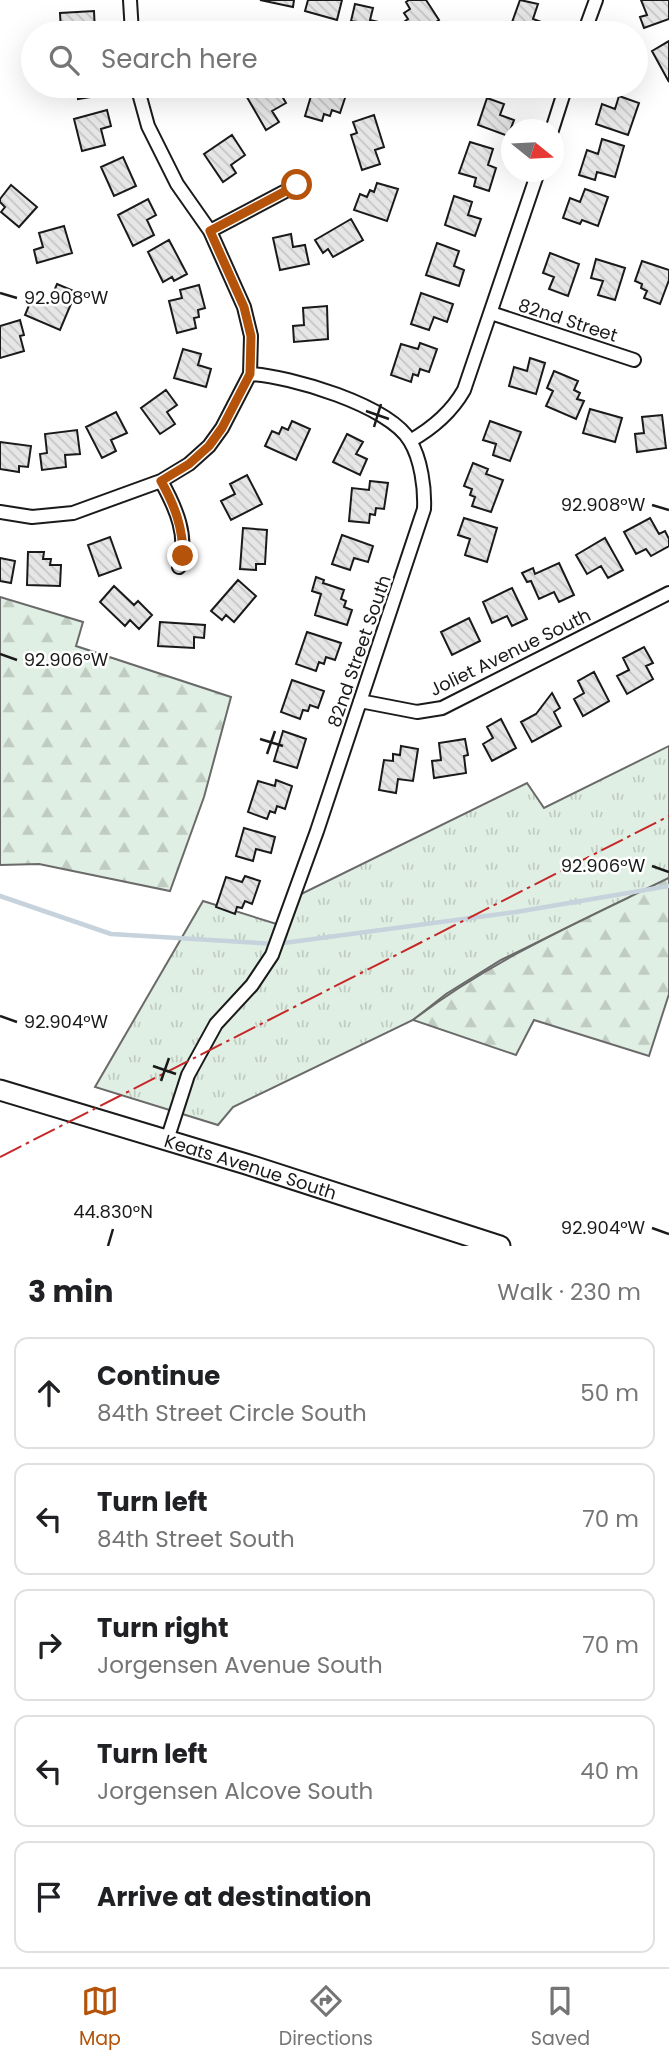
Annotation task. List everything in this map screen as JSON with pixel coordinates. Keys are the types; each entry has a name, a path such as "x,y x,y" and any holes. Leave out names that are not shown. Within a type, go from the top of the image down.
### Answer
{"main road":[{"name":"Keats Avenue South","path":"0,1090 500,1246"}],"street":[{"path":"130,0 131,21"},
{"path":"588,21 596,0"},
{"path":"0,512 32,517 73,513 161,481 189,464 209,446 222,428 250,374 251,336 244,307 210,231 177,184 165,161 148,126 141,98"},
{"path":"556,119 562,98"},
{"path":"250,374 324,389 391,419 410,441 427,432 456,404 464,390 535,182"},
{"path":"210,231 297,185"},
{"name":"82nd Street","path":"491,313 634,360"},
{"name":"82nd Street South","path":"167,1140 188,1075 216,1024 252,985 272,955 317,831 424,509 425,494 410,441"},
{"path":"161,481 180,521 183,556 179,568"},
{"name":"Joliet Avenue South","path":"360,701 417,712 442,708 669,593"}],"green space":[{"path":"0,597 83,622 76,646 231,697 204,797 170,891 39,864 0,865"},
{"path":"669,746 669,878 501,960 446,994 413,1020 233,1107 218,1125 95,1087 203,901 283,926 293,898 527,783 544,808"},
{"path":"669,878 669,994 649,1056 534,1020 516,1055 413,1020 505,960"}],"building":[{"path":"260,0 294,0 293,7"},
{"path":"308,0 342,0 337,20 305,11"},
{"path":"426,0 439,20 405,21 408,19 404,13 410,9 406,2"},
{"path":"520,0 538,4 533,19 539,21 512,21"},
{"path":"641,0 669,0 669,19 648,27 648,21 641,21 640,17 647,15"},
{"path":"355,4 373,8 370,20 374,21 351,21"},
{"path":"94,11 94,21 60,21 60,13"},
{"path":"669,41 669,82 652,51"},
{"path":"247,98 283,98 286,103 272,111 279,122 266,130"},
{"path":"310,98 345,98 340,113 332,110 330,116 324,114 322,121 305,116"},
{"path":"487,98 504,104 500,115 511,119 501,119 501,133 478,125"},
{"path":"618,98 639,103 628,135 596,124 602,104 615,109"},
{"path":"107,110 111,126 101,129 105,145 82,151 74,119"},
{"path":"374,115 384,147 375,150 380,164 362,170 351,135 357,133 353,122"},
{"path":"232,135 245,155 231,165 236,173 223,182 204,154"},
{"path":"602,139 624,146 615,177 597,172 595,180 579,175 587,150 598,154"},
{"path":"470,142 493,149 488,165 496,168 489,191 474,186 476,178 459,173"},
{"path":"123,157 136,186 114,196 101,167"},
{"path":"377,183 398,189 387,221 354,210 360,194 367,197 370,190 374,192"},
{"path":"11,185 37,207 19,227 1,212 5,207 0,199"},
{"path":"585,189 608,197 598,226 582,220 580,224 563,218 570,198 580,202"},
{"path":"454,196 472,202 468,215 481,219 475,236 445,225"},
{"path":"148,199 156,215 147,220 154,235 133,246 118,215"},
{"path":"351,219 363,240 333,257 328,249 323,253 315,240"},
{"path":"64,226 72,253 37,263 34,250 43,247 39,233"},
{"path":"291,234 293,247 305,245 309,264 280,270 273,238"},
{"path":"169,240 187,274 174,281 172,277 163,282 148,252"},
{"path":"437,243 459,251 454,266 464,270 459,286 426,275"},
{"path":"550,253 579,264 568,296 549,289 554,277 543,273"},
{"path":"596,259 625,268 615,300 598,295 603,281 591,278"},
{"path":"642,261 669,270 669,280 660,304 644,298 647,291 641,288 642,284 635,281"},
{"path":"57,284 76,292 60,330 25,315 32,298 48,305"},
{"path":"199,285 205,308 198,310 199,317 194,318 196,328 177,333 169,301 182,298 180,290"},
{"path":"421,293 453,304 447,322 434,317 429,330 411,324"},
{"path":"327,306 328,339 294,342 293,326 304,325 303,308"},
{"path":"20,320 24,351 0,358 0,326"},
{"path":"420,343 437,349 429,372 420,369 418,376 413,374 411,382 391,375 401,344 418,349"},
{"path":"183,349 201,354 198,365 211,369 206,387 174,378"},
{"path":"530,358 545,363 536,394 509,386 514,367 527,371"},
{"path":"554,371 578,381 574,390 580,393 577,399 584,401 576,419 546,406 553,391 547,388"},
{"path":"166,390 177,405 167,412 175,424 160,434 141,408"},
{"path":"590,409 622,418 615,442 583,433"},
{"path":"116,412 127,433 111,440 116,451 102,458 86,427"},
{"path":"662,415 666,448 637,452 635,434 644,433 642,417"},
{"path":"292,421 310,429 296,460 265,446 272,431 279,434 282,427 288,430"},
{"path":"490,421 521,432 510,461 493,455 496,444 483,440"},
{"path":"77,430 80,454 65,455 66,467 42,470 40,454 47,453 45,434"},
{"path":"347,434 363,442 356,454 367,459 360,475 333,462"},
{"path":"0,442 31,446 28,467 19,466 19,472 0,469"},
{"path":"473,463 488,469 486,474 503,480 491,512 472,506 475,497 470,495 472,489 464,486"},
{"path":"247,475 262,504 231,520 221,501 235,494 230,484"},
{"path":"370,481 388,483 384,509 376,508 375,515 370,514 369,523 349,521 352,488 369,490"},
{"path":"464,518 497,528 487,562 465,555 470,539 458,535"},
{"path":"650,518 659,534 665,531 669,546 651,556 646,549 636,554 624,532"},
{"path":"243,528 267,530 265,564 256,564 256,570 240,569"},
{"path":"342,535 373,546 368,562 354,558 350,570 332,564"},
{"path":"110,537 121,568 99,576 88,545"},
{"path":"605,538 623,570 608,578 601,566 587,574 576,555"},
{"path":"28,552 44,552 43,559 51,559 50,565 61,565 60,586 27,585"},
{"path":"0,558 15,561 11,583 0,581"},
{"path":"559,563 574,595 559,602 554,592 539,599 531,581 527,582 522,573 533,568 535,574"},
{"path":"316,577 324,580 323,583 344,590 341,599 346,601 344,607 352,610 347,625 315,615 321,594 312,591"},
{"path":"238,580 256,596 234,622 226,615 222,620 211,611"},
{"path":"114,586 134,605 138,601 152,615 139,629 130,620 125,626 100,602"},
{"path":"512,588 527,619 512,626 507,616 492,623 483,602"},
{"path":"469,618 480,641 452,655 441,632"},
{"path":"160,622 205,625 204,638 194,637 194,648 158,646"},
{"path":"307,632 341,643 335,660 326,657 324,664 319,662 316,671 296,664"},
{"path":"644,647 653,663 646,666 653,679 627,694 617,676 629,670 623,658"},
{"path":"594,672 609,701 583,716 574,699 584,693 578,681"},
{"path":"292,680 324,691 318,708 310,705 308,711 303,710 300,719 281,712"},
{"path":"552,693 560,708 554,712 561,726 532,742 521,722 536,714"},
{"path":"501,719 516,748 492,761 483,744 493,738 487,727"},
{"path":"283,731 306,739 297,768 274,761"},
{"path":"465,739 468,755 464,756 466,773 434,778 432,761 441,760 439,743"},
{"path":"401,746 418,749 413,781 398,779 396,793 379,790 384,760 393,761 393,754 400,755"},
{"path":"276,780 292,786 285,809 277,806 275,813 270,811 267,819 248,812 258,781 275,786"},
{"path":"244,828 275,837 271,853 256,849 253,861 236,856"},
{"path":"245,876 260,881 252,904 245,901 242,908 237,907 235,914 216,907 226,877 242,882"}],"waterway":[{"path":"0,896 111,934 276,944 516,912 669,886"}],"power":[{"path":"0,1157 669,816"}],"route":[{"path":"183,556 180,521 161,481 189,464 209,446 222,428 250,374 251,336 244,307 210,231 297,185"}]}
